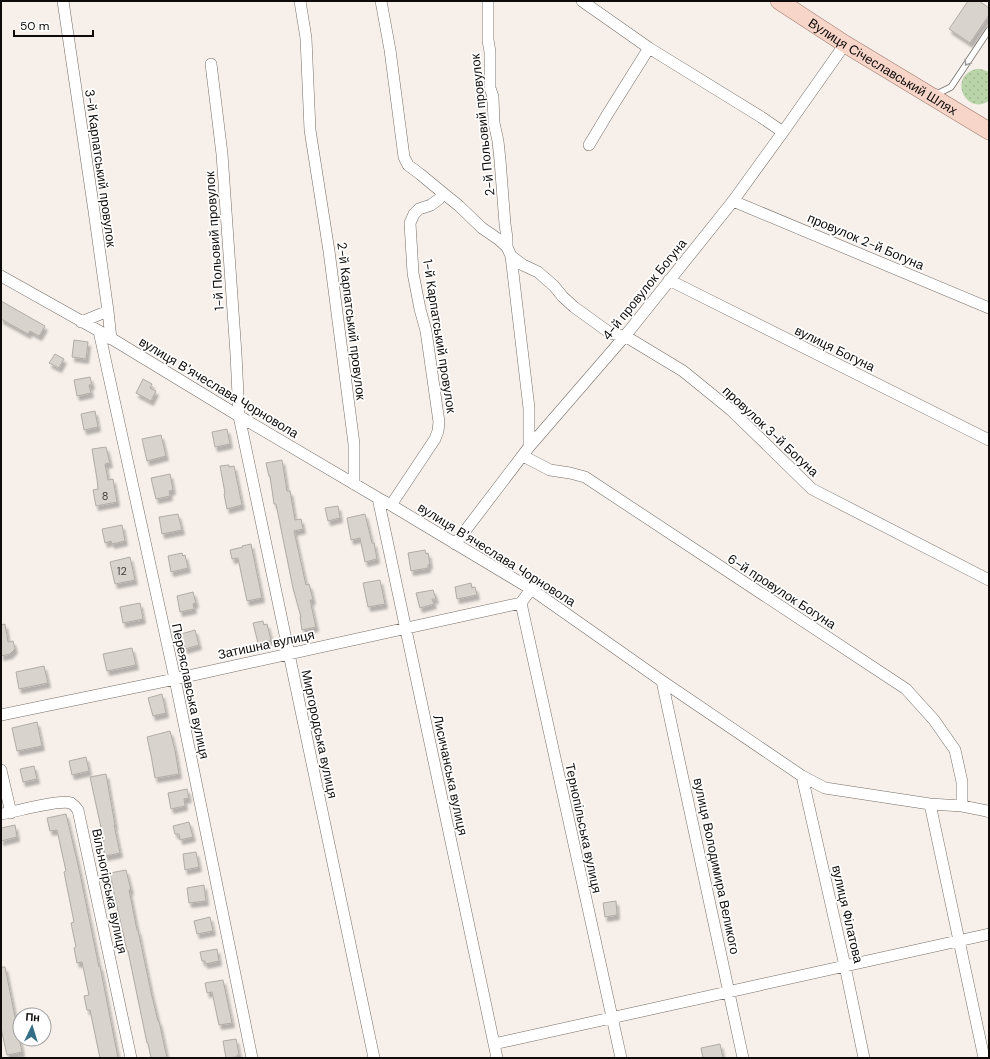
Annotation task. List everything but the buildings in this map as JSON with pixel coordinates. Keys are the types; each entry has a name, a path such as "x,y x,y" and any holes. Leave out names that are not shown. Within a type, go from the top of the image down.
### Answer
{"main road":[{"name":"Вулиця Січеславський Шлях","path":"779,1 845,44 989,131"}],"street":[{"name":"3-й Карпатський провулок","path":"63,1 111,339"},
{"name":"2-й Карпатський провулок","path":"300,1 306,38 310,130 329,251 354,444 354,484"},
{"path":"381,1 390,50 404,157 408,165 443,193"},
{"name":"2-й Польовий провулок","path":"488,1 490,88 493,98 494,123 498,141 505,224 529,408 526,452"},
{"path":"582,1 649,48 761,116 783,132"},
{"name":"4-й провулок Богуна","path":"455,544 526,452 625,336 733,200 845,44"},
{"path":"590,145 601,124 649,48"},
{"name":"1-й Польовий провулок","path":"211,64 222,154 236,354 238,416"},
{"name":"провулок 3-й Богуна","path":"443,193 482,228 498,239 523,265 538,272 574,307 610,332 625,336 683,371 731,410 812,489 989,580"},
{"name":"1-й Карпатський провулок","path":"391,504 435,439 438,431 439,417 426,331 413,273 410,223 414,214 419,209 431,205 443,193"},
{"name":"провулок 2-й Богуна","path":"733,200 989,308"},
{"name":"вулиця Вʼячеслава Чорновола","path":"1,276 111,339 354,484 391,504 531,590 802,776 825,788 930,804 962,806 989,812"},
{"name":"вулиця Богуна","path":"669,280 989,440"},
{"path":"81,322 108,311"},
{"name":"Переяславська вулиця","path":"99,332 175,679 252,1058"},
{"name":"Миргородська вулиця","path":"238,416 374,1058"},
{"name":"6-й провулок Богуна","path":"526,452 550,470 585,477 906,689 934,720 955,750 962,782 962,806"},
{"name":"Лисичанська вулиця","path":"378,498 497,1058"},
{"path":"521,603 531,590"},
{"name":"Затишна вулиця","path":"1,714 175,679 521,603"},
{"name":"Тернопільська вулиця","path":"521,603 620,1058"},
{"name":"вулиця Володимира Великого","path":"662,681 743,1058"},
{"path":"1,770 6,814"},
{"name":"вулиця Філатова","path":"802,776 864,1058"},
{"name":"Вільногірська вулиця","path":"6,814 59,802 70,803 78,810 131,1058"},
{"path":"930,804 984,1058"},
{"path":"494,1044 989,934"}],"lane":[{"path":"923,91 939,92 951,87 989,30"}],"green space":[{"path":"976,69 989,72 989,101 981,104 973,103 967,100 961,87 963,79 967,73"}]}
